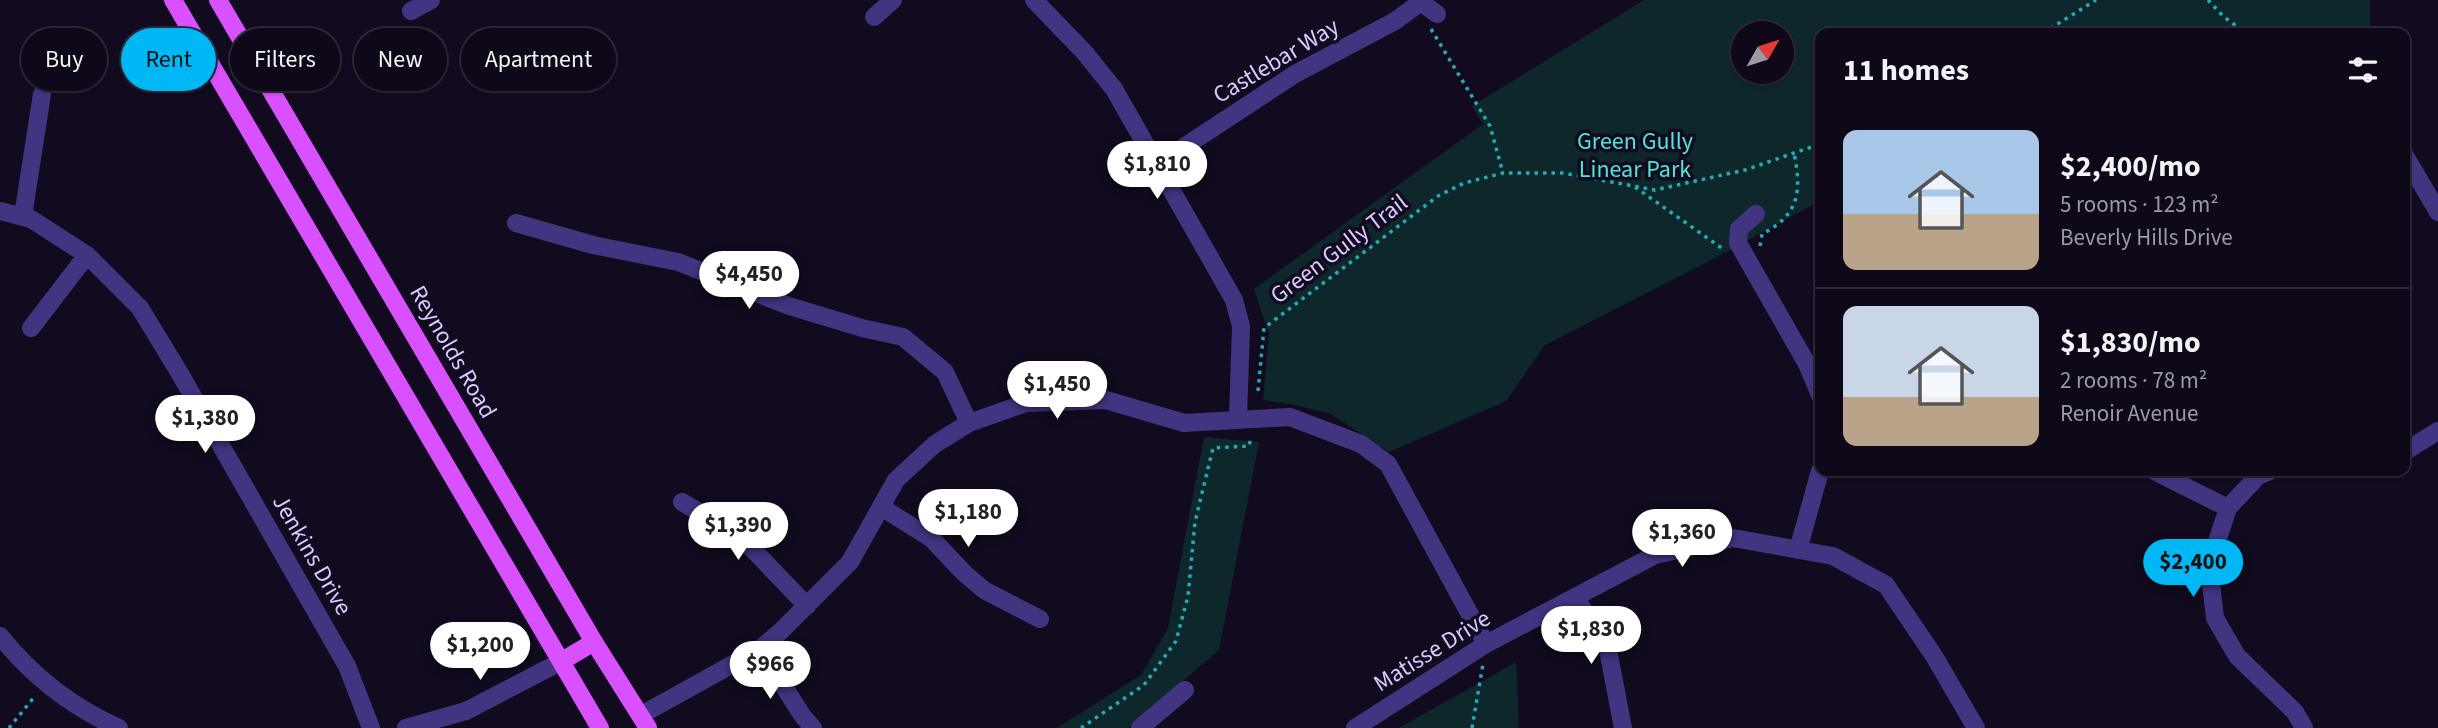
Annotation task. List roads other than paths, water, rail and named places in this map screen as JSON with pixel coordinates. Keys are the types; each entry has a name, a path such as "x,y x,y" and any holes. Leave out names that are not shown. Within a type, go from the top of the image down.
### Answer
{"main road":[{"path":"173,0 600,728"},
{"name":"Reynolds Road","path":"218,0 594,642 644,722"},
{"path":"562,661 594,642"}],"street":[{"path":"411,11 431,0"},
{"path":"874,17 893,0"},
{"path":"1034,0 1085,53 1114,89 1234,300 1241,326 1247,419"},
{"path":"1421,1 1437,13"},
{"name":"Castlebar Way","path":"1158,164 1294,74 1395,21 1421,1"},
{"path":"23,216 42,94"},
{"path":"2410,164 2438,212"},
{"name":"Jenkins Drive","path":"0,211 23,216 87,255 140,308 347,666 371,728"},
{"path":"1756,214 1739,229 1738,243 1745,260 1807,364 1815,384"},
{"path":"516,223 593,245 678,262 789,306 903,337 945,372 969,423"},
{"path":"31,328 87,255"},
{"path":"644,722 760,649 807,606 850,562 895,480 935,444 969,423 1027,403 1106,400 1184,423 1290,417 1361,444 1388,464 1486,644"},
{"path":"2410,448 2438,431"},
{"path":"1798,550 1819,476"},
{"path":"2164,476 2228,508"},
{"path":"2260,476 2228,508 2209,566 2215,618 2237,656 2295,712 2304,728"},
{"path":"682,502 742,538 807,606"},
{"path":"881,507 932,539 984,590 1040,619"},
{"name":"Matisse Drive","path":"1355,728 1486,644 1655,555 1733,538 1833,556 1886,585 1934,656 1976,728"},
{"path":"1576,598 1608,650 1623,728"},
{"path":"0,636 21,663 45,684 76,707 119,728"},
{"path":"760,649 813,728"},
{"path":"412,727 466,711 562,661"},
{"path":"1140,728 1185,690"}],"park label":[{"name":"Green Gully Linear Park","path":"1635,155"}]}
